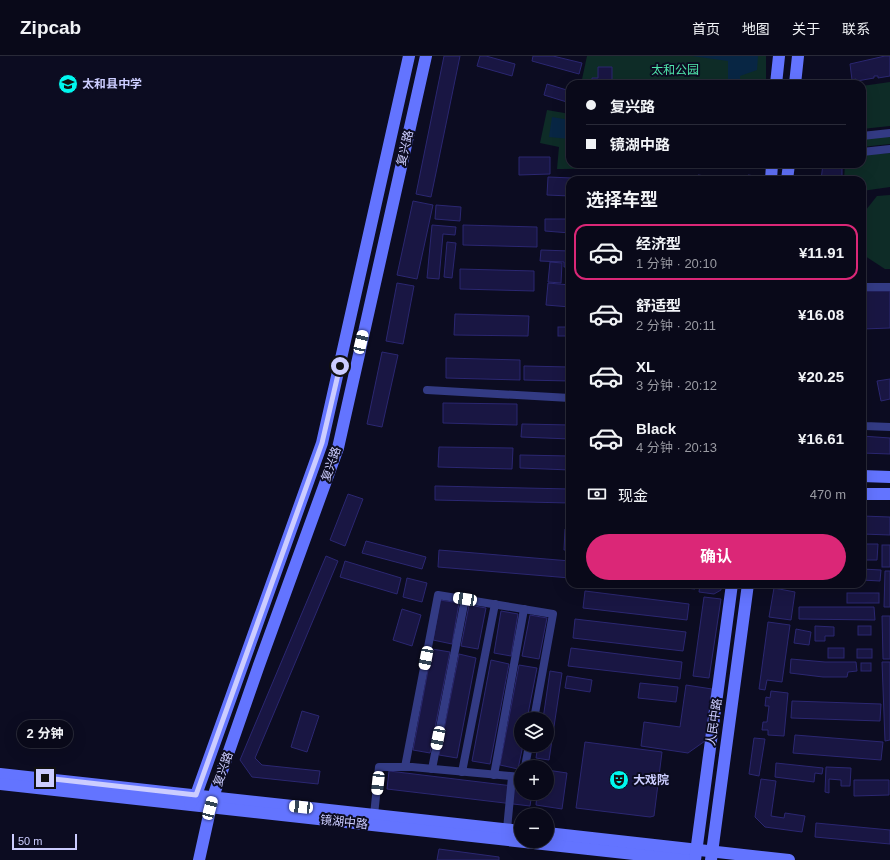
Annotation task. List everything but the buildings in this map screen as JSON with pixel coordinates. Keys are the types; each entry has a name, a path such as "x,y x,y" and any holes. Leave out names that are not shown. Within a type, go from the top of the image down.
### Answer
{"main road":[{"name":"复兴路","path":"193,800 322,443 409,56"},
{"name":"复兴路","path":"199,860 212,802 259,665 338,448 426,56"},
{"path":"776,80 779,56"},
{"path":"795,80 798,56"},
{"path":"866,476 890,477"},
{"path":"866,494 890,494"},
{"name":"人民中路","path":"696,855 731,588"},
{"name":"人民中路","path":"712,856 747,588"},
{"name":"镜湖中路","path":"0,774 193,800"},
{"name":"镜湖中路","path":"0,784 212,802 688,860"},
{"name":"镜湖中路","path":"212,802 374,815 514,830"},
{"path":"554,834 696,855 789,860"}],"street":[{"path":"866,136 890,133"},
{"path":"866,152 890,149"},
{"path":"866,287 890,287"},
{"path":"427,390 566,398"},
{"path":"866,426 890,427"},
{"path":"405,767 438,595 553,614 535,712"},
{"path":"432,769 465,599"},
{"path":"462,772 495,604"},
{"path":"494,775 524,609"},
{"path":"374,815 379,767 405,767 494,775 512,777 507,829"}],"green space":[{"name":"太和公园","path":"587,56 766,56 766,80 582,80"},
{"path":"890,82 890,126 866,129 866,85"},
{"path":"547,110 566,113 566,168 747,168 557,169 559,147 540,143"},
{"path":"890,136 890,144 866,147 866,139"},
{"path":"890,153 890,187 866,190 866,176 844,176 845,168 866,168 866,155"},
{"path":"890,195 890,269 885,269 866,257 866,210 877,196"}],"water":[{"path":"692,56 758,56 757,70 740,76 740,80 728,80 728,61"},
{"path":"552,117 566,119 566,139 549,137"}],"place":[{"name":"太和县中学","path":"68,84"},
{"name":"大戏院","path":"619,780"}],"route":[{"path":"45,778 196,795 322,443 340,366"}]}
